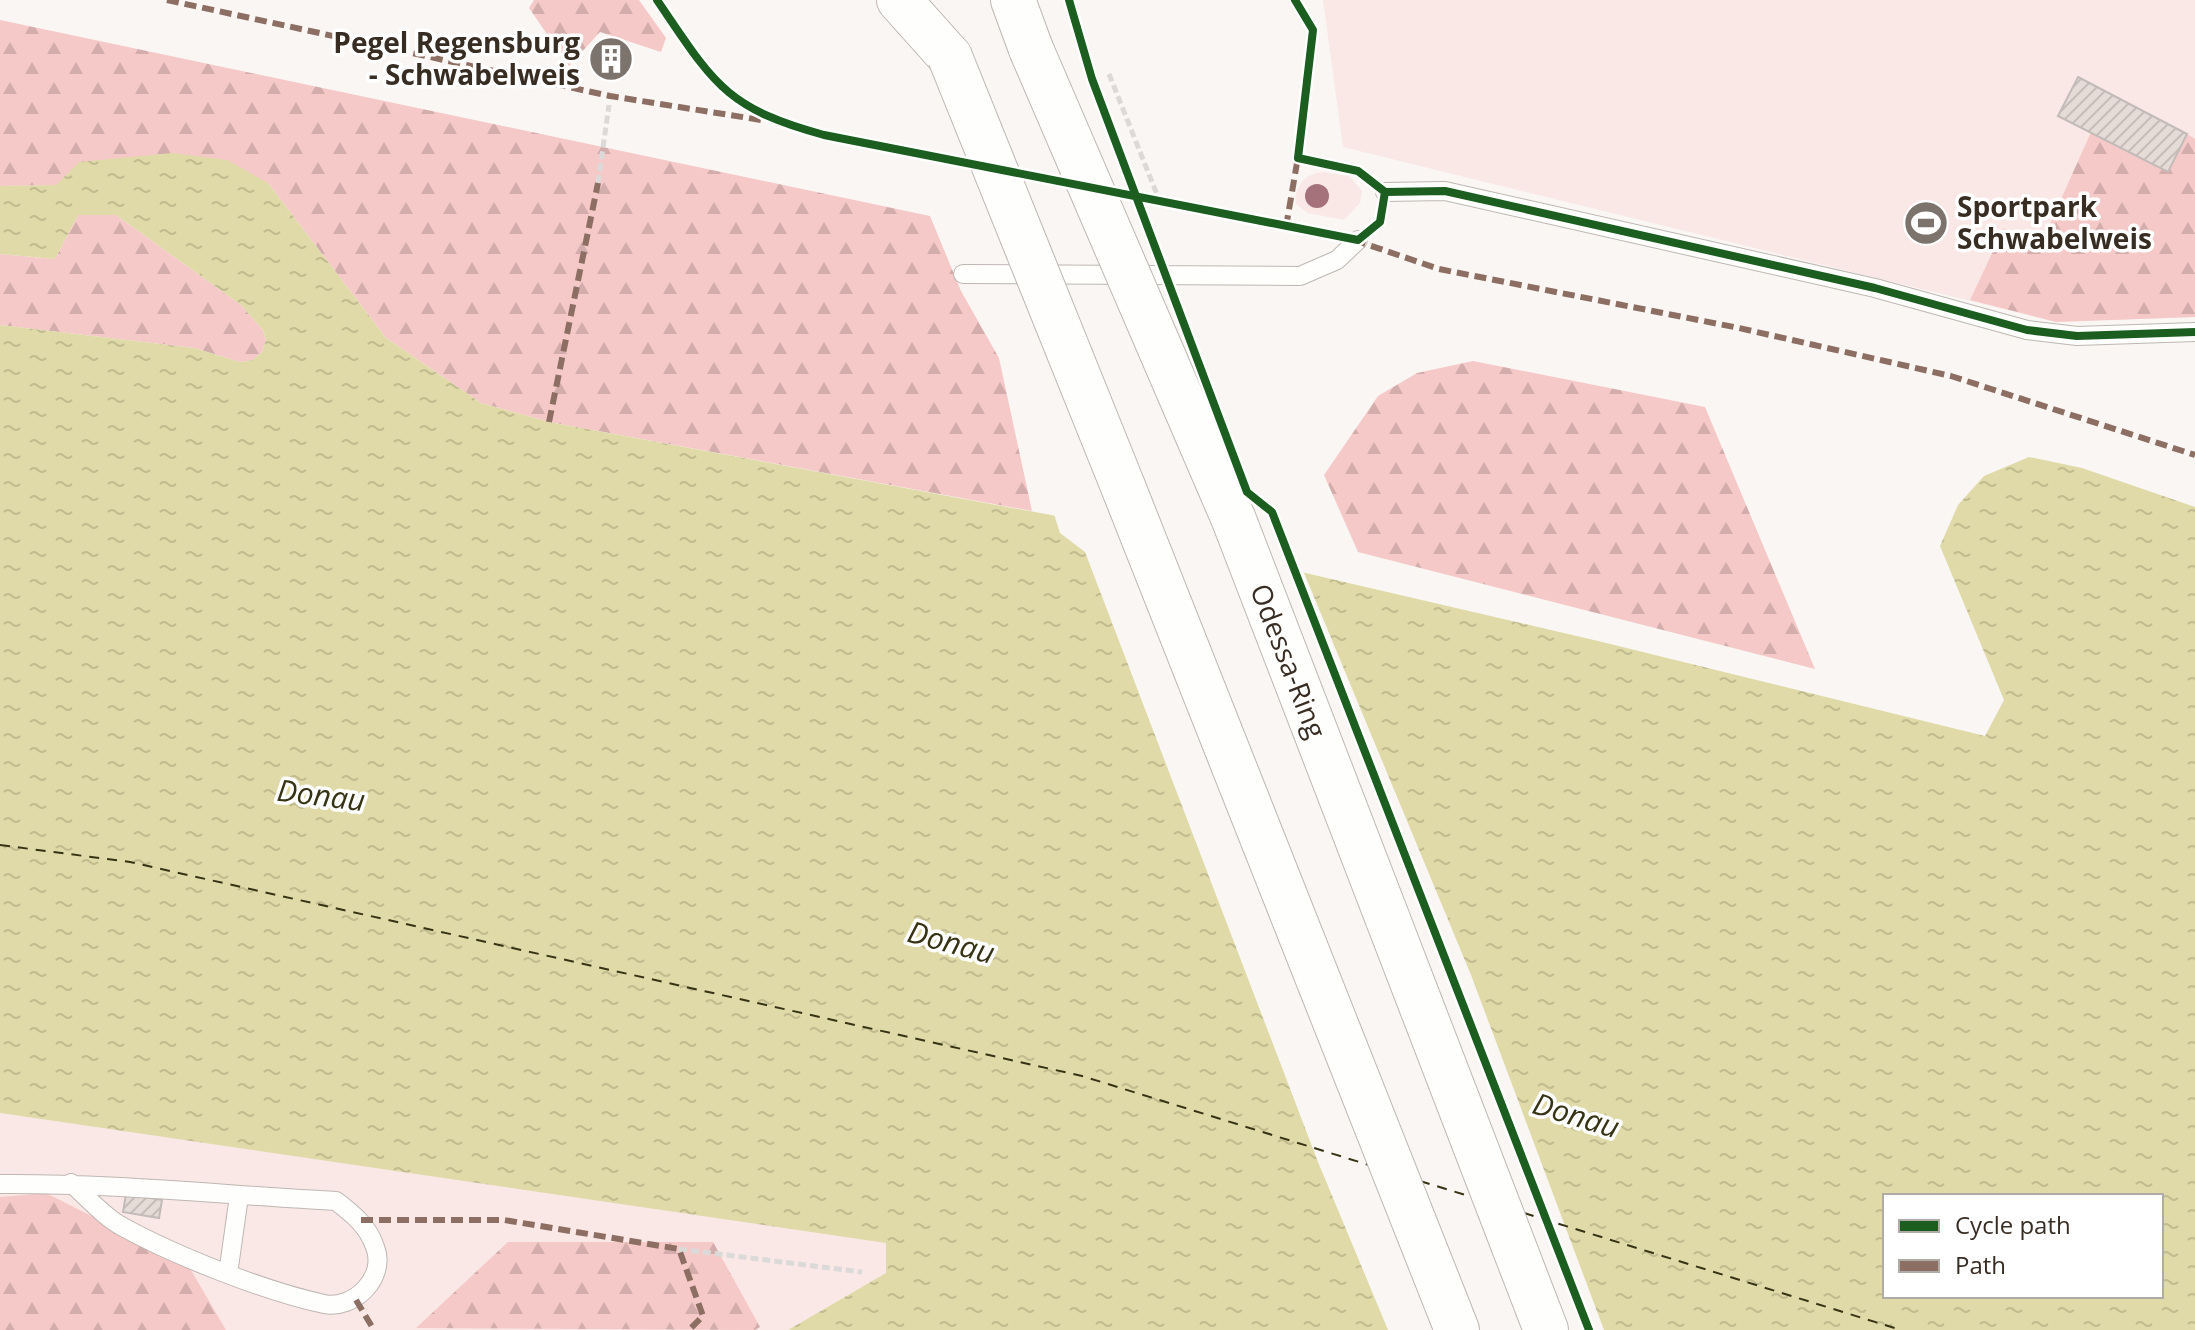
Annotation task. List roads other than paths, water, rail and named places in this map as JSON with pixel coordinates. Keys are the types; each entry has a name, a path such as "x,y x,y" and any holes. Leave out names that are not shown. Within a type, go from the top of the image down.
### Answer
{"highway":[{"path":"899,0 950,57"},
{"path":"928,0 1457,1330"},
{"name":"Odessa-Ring","path":"1013,0 1031,49 1234,520 1546,1330"}],"lane":[{"path":"1385,192 1445,191 1875,288 2027,330 2077,336 2195,332"},
{"path":"963,274 1300,276 1337,260 1358,240"},
{"path":"0,1184 71,1183 336,1201 361,1220 377,1250 373,1281 356,1300 327,1305 228,1274 120,1226 71,1183"},
{"path":"228,1274 239,1196"}],"water":[{"name":"Donau","path":"172,153 227,160 268,183 386,338 481,403 549,422 1078,520 1598,641 1985,736 2004,700 1940,546 1958,505 1984,476 2029,457 2082,468 2195,507 2195,1330 788,1330 886,1273 886,1243 0,1113 0,325 194,348 240,362 253,360 262,352 266,340 263,330 241,305 116,215 78,215 55,259 0,254 0,186 56,185 79,162"}],"place":[{"name":"Pegel Regensburg - Schwabelweis","path":"611,59"},
{"name":"Sportpark Schwabelweis","path":"1926,223"}]}
